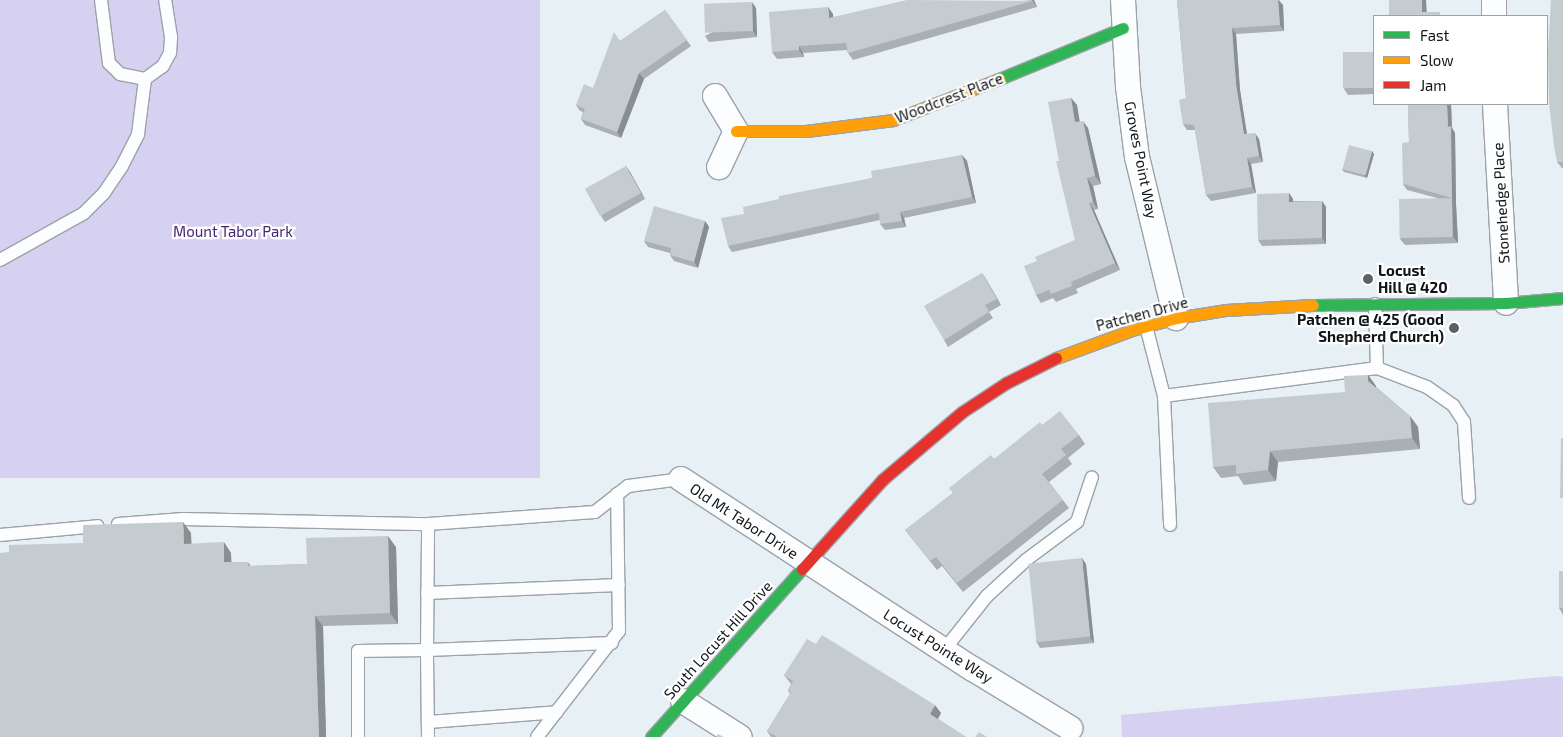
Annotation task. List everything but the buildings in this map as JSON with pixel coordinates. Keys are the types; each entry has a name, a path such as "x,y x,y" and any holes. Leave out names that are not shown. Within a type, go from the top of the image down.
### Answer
{"street":[{"name":"Groves Point Way","path":"1123,0 1123,28 1138,157 1176,318"},
{"path":"1494,0 1494,15"},
{"name":"Woodcrest Place","path":"736,131 806,131 893,120 929,108 1123,28"},
{"path":"715,96 736,131 719,167"},
{"name":"Stonehedge Place","path":"1495,105 1506,303"},
{"name":"Patchen Drive","path":"807,562 882,480 962,412 1006,383 1044,363 1090,343 1176,318 1279,305 1506,303 1563,298"},
{"name":"Old Mt Tabor Drive","path":"680,479 807,562"},
{"name":"Locust Pointe Way","path":"807,562 1070,728"},
{"name":"South Locust Hill Drive","path":"651,737 807,562"},
{"path":"683,701 740,737"}],"lane":[{"path":"101,0 109,63 120,74 145,80"},
{"path":"0,260 84,213 104,193 138,134 145,80 163,66 170,53 171,37 165,0"},
{"path":"1375,304 1377,368"},
{"path":"1146,326 1164,396 1170,525"},
{"path":"1164,396 1377,368 1427,387 1454,405 1464,422 1469,498"},
{"path":"944,650 987,596 1026,560 1077,522 1092,478"},
{"path":"0,535 183,519 428,524 595,512 628,486 680,479"},
{"path":"537,737 612,644 619,631 617,494"},
{"path":"428,524 428,737"},
{"path":"427,593 619,585"},
{"path":"358,737 358,651 612,644"},
{"path":"428,722 557,712"}],"green space":[{"name":"Mount Tabor Park","path":"0,0 540,0 540,478 0,478"},
{"path":"1556,676 1563,677 1563,737 1122,737 1121,715"}],"traffic: fast":[{"path":"999,79 1123,28"},
{"path":"1313,305 1506,303 1563,298"},
{"path":"651,737 802,569"}],"traffic: slow":[{"path":"736,131 806,131 893,120 999,79"},
{"path":"1056,358 1132,330 1176,318 1226,310 1313,305"}],"traffic: jam":[{"path":"802,569 882,480 962,412 1006,383 1056,358"}],"place":[{"name":"Locust Hill @ 420","path":"1368,279"},
{"name":"Patchen @ 425 (Good Shepherd Church)","path":"1454,328"}]}
